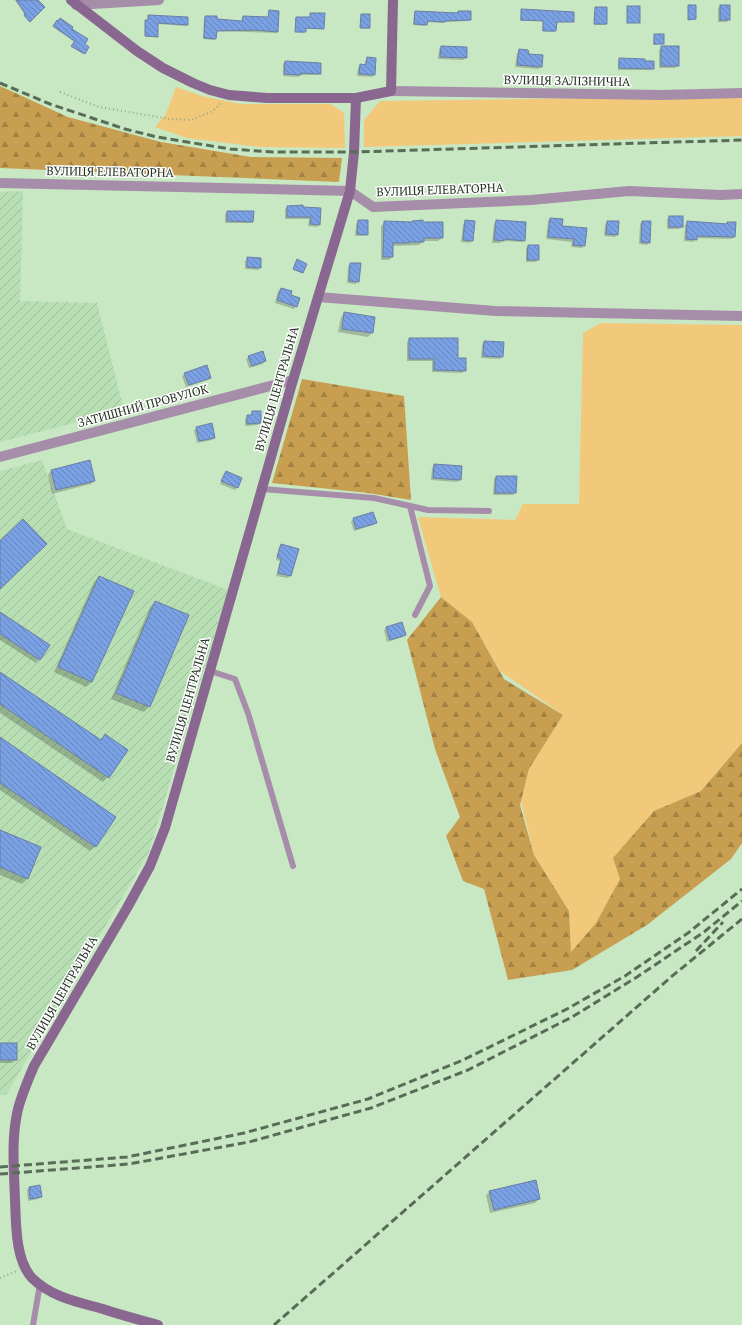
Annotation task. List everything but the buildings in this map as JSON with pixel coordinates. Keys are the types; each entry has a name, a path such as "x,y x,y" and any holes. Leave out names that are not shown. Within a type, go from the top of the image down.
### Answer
{"main road":[{"path":"73,2 137,51 164,68 205,88 229,96 267,98 356,98 392,91 393,0"},
{"name":"ВУЛИЦЯ ЦЕНТРАЛЬНА","path":"158,1325 66,1299 51,1292 31,1277 21,1256 15,1222 15,1135 18,1109 34,1066 127,908 150,866 165,828 293,380 350,190 354,152 356,98"}],"street":[{"path":"73,2 159,0"},
{"name":"ВУЛИЦЯ ЗАЛІЗНИЧНА","path":"392,91 662,95 742,93"},
{"name":"ВУЛИЦЯ ЕЛЕВАТОРНА","path":"0,183 350,190 373,207 531,200 629,191 721,195 742,194"},
{"path":"318,297 495,311 742,316"},
{"name":"ЗАТИШНИЙ ПРОВУЛОК","path":"0,457 293,380"}],"lane":[{"path":"262,489 374,498 428,510 489,512"},
{"path":"410,506 430,586 415,614"},
{"path":"210,671 235,679 248,713 293,866"},
{"path":"33,1325 40,1284"}],"path":[{"path":"60,92 99,107 170,119 191,120 213,111 229,96"},
{"path":"0,1278 25,1267"}],"shaded area":[{"path":"176,87 202,96 241,104 331,104 344,113 345,148 260,147 187,138 155,127 166,114"},
{"path":"742,96 742,136 364,147 364,120 380,101"},
{"path":"23,191 20,301 97,303 124,410 0,442 0,192"},
{"path":"601,323 742,325 742,743 701,791 654,811 596,923 571,952 569,911 534,855 521,801 529,769 563,715 500,671 472,622 441,597 418,517 515,520 523,504 579,504 583,333"},
{"path":"42,460 67,529 228,590 149,852 6,1095 0,1095 0,471"}],"green space":[{"path":"0,86 68,117 161,142 251,157 342,158 339,182 0,168"},
{"path":"302,379 404,396 411,500 368,493 272,483"},
{"path":"441,597 472,622 504,679 563,715 529,769 520,805 534,855 569,911 571,952 596,923 620,879 613,858 654,811 701,791 742,743 742,843 731,859 647,925 572,970 508,980 484,889 463,881 446,836 460,817 435,749 407,640"}],"railway":[{"path":"0,83 50,104 125,129 157,137 230,149 273,152 354,152 742,140"},
{"path":"0,1167 127,1157 244,1133 368,1099 463,1060 567,1009 625,976 688,933 742,889"},
{"path":"0,1174 129,1164 249,1142 371,1108 468,1070 572,1017 637,977 704,932 742,901"},
{"path":"274,1325 671,977 742,919"},
{"path":"696,951 723,922"}]}
